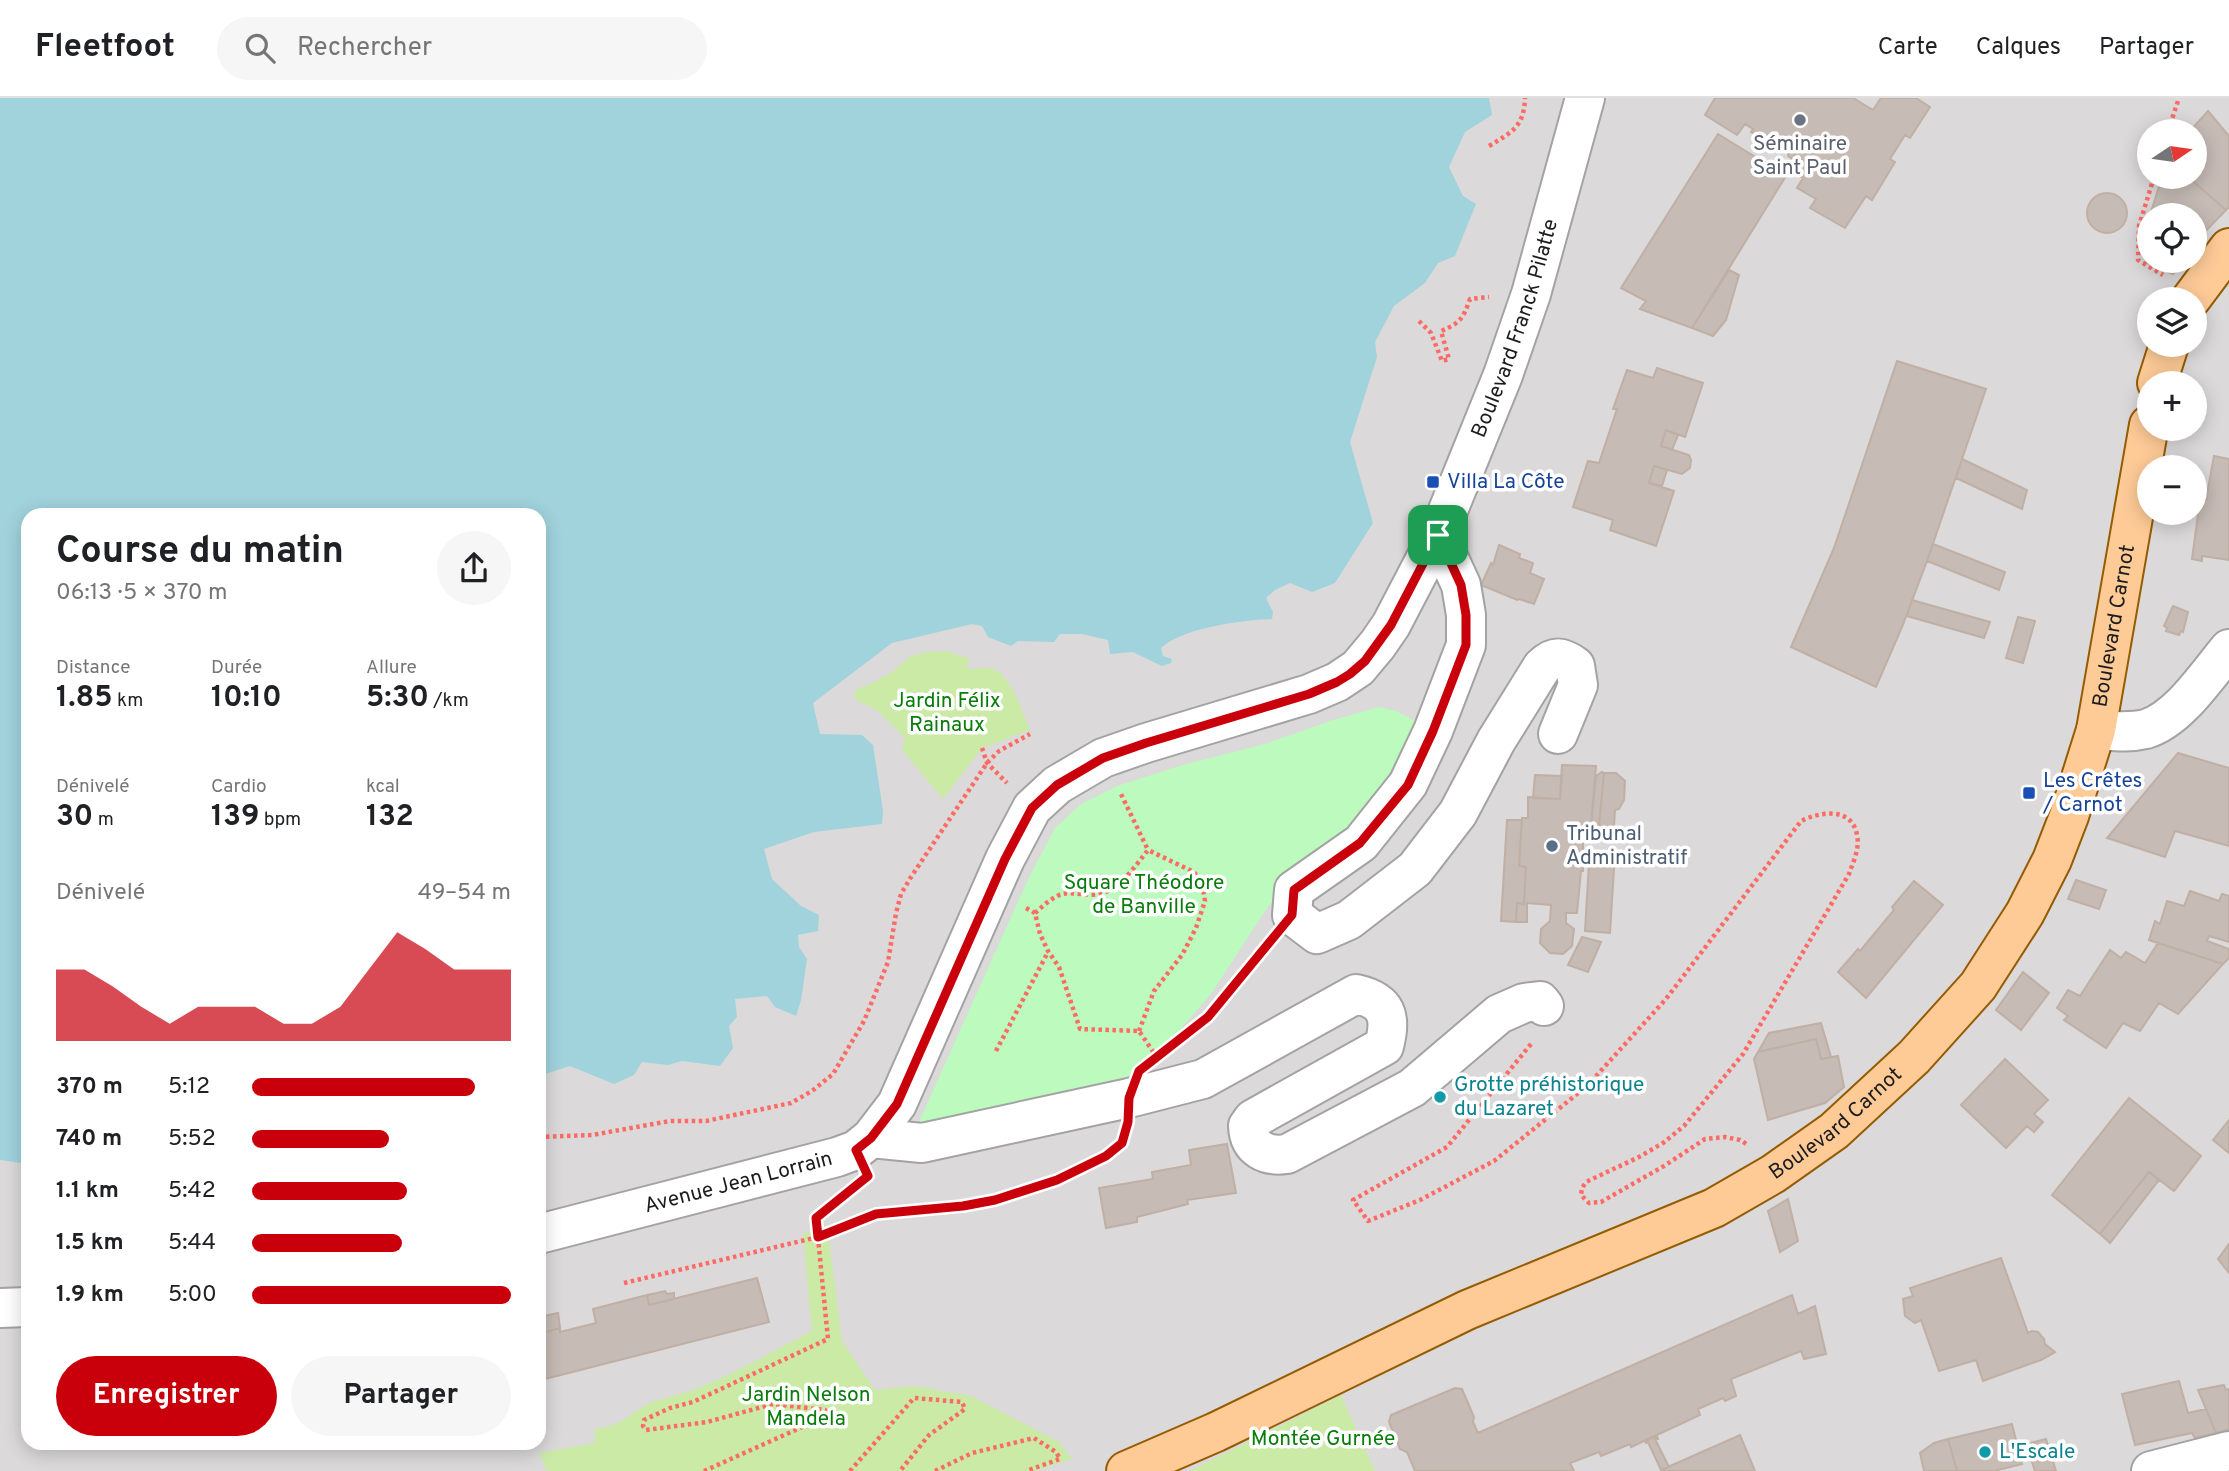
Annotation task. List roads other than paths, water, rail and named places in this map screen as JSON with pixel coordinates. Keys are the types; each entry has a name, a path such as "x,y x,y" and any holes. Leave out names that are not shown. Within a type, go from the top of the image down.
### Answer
{"main road":[{"path":"2199,287 2229,248"},
{"name":"Boulevard Carnot","path":"1126,1471 1216,1432 1467,1310 1714,1208 1773,1174 1834,1131 1914,1057 1978,986 2025,913 2052,860 2069,816 2096,730 2146,441"}],"street":[{"name":"Boulevard Franck Pilatte","path":"864,1144 897,1104 908,1082 1005,859 1032,808 1057,785 1103,758 1309,694 1337,682 1365,661 1391,625 1438,535 1517,336 1585,98"},
{"path":"1438,535 1461,585 1466,615 1466,645 1433,731 1408,785 1360,843 1294,890 1292,915 1317,934 1349,920 1415,869 1458,813 1496,741 1542,667 1549,659 1559,658 1575,666 1578,685 1558,734"},
{"path":"2096,730 2125,732 2148,728 2166,718 2184,704 2229,649"},
{"path":"864,1144 922,1143 1203,1079 1356,994 1371,997 1385,1009 1389,1027 1384,1046 1253,1119 1248,1126 1251,1142 1257,1149 1269,1154 1287,1154 1412,1088 1499,1014 1533,1001 1540,1001 1544,1006"},
{"name":"Avenue Jean Lorrain","path":"546,1232 836,1157 864,1144"},
{"path":"0,1308 21,1307"},
{"path":"2151,1471 2229,1451"}],"water":[{"path":"0,98 1489,98 1492,115 1465,132 1449,167 1463,196 1476,204 1455,256 1438,263 1425,283 1394,306 1375,342 1377,357 1350,442 1373,523 1335,583 1312,592 1290,583 1275,590 1266,598 1273,612 1272,619 1229,623 1183,635 1161,648 1163,656 1172,659 1171,663 1162,666 1133,652 1110,654 1108,640 1082,634 1060,634 1054,642 1018,641 1011,646 988,637 982,626 972,624 892,643 813,703 820,734 862,735 873,745 883,811 882,824 814,832 764,849 772,879 801,906 819,915 818,931 798,935 799,947 807,959 796,1016 775,1007 767,996 735,999 737,1017 729,1026 733,1048 720,1066 682,1061 668,1065 642,1062 634,1075 614,1084 570,1066 546,1074 546,508 21,508 21,1163 0,1160"}],"place":[{"name":"Séminaire Saint Paul","path":"1800,120"},
{"name":"Villa La Côte","path":"1433,482"},
{"name":"Les Crêtes / Carnot","path":"2029,793"},
{"name":"Tribunal Administratif","path":"1552,846"},
{"name":"Grotte préhistorique du Lazaret","path":"1440,1097"},
{"name":"L'Escale","path":"1985,1452"}],"park label":[{"name":"Jardin Félix Rainaux","path":"947,713"},
{"name":"Square Théodore de Banville","path":"1144,895"},
{"name":"Jardin Nelson Mandela","path":"806,1407"},
{"name":"Montée Gurnée","path":"1323,1439"}]}
